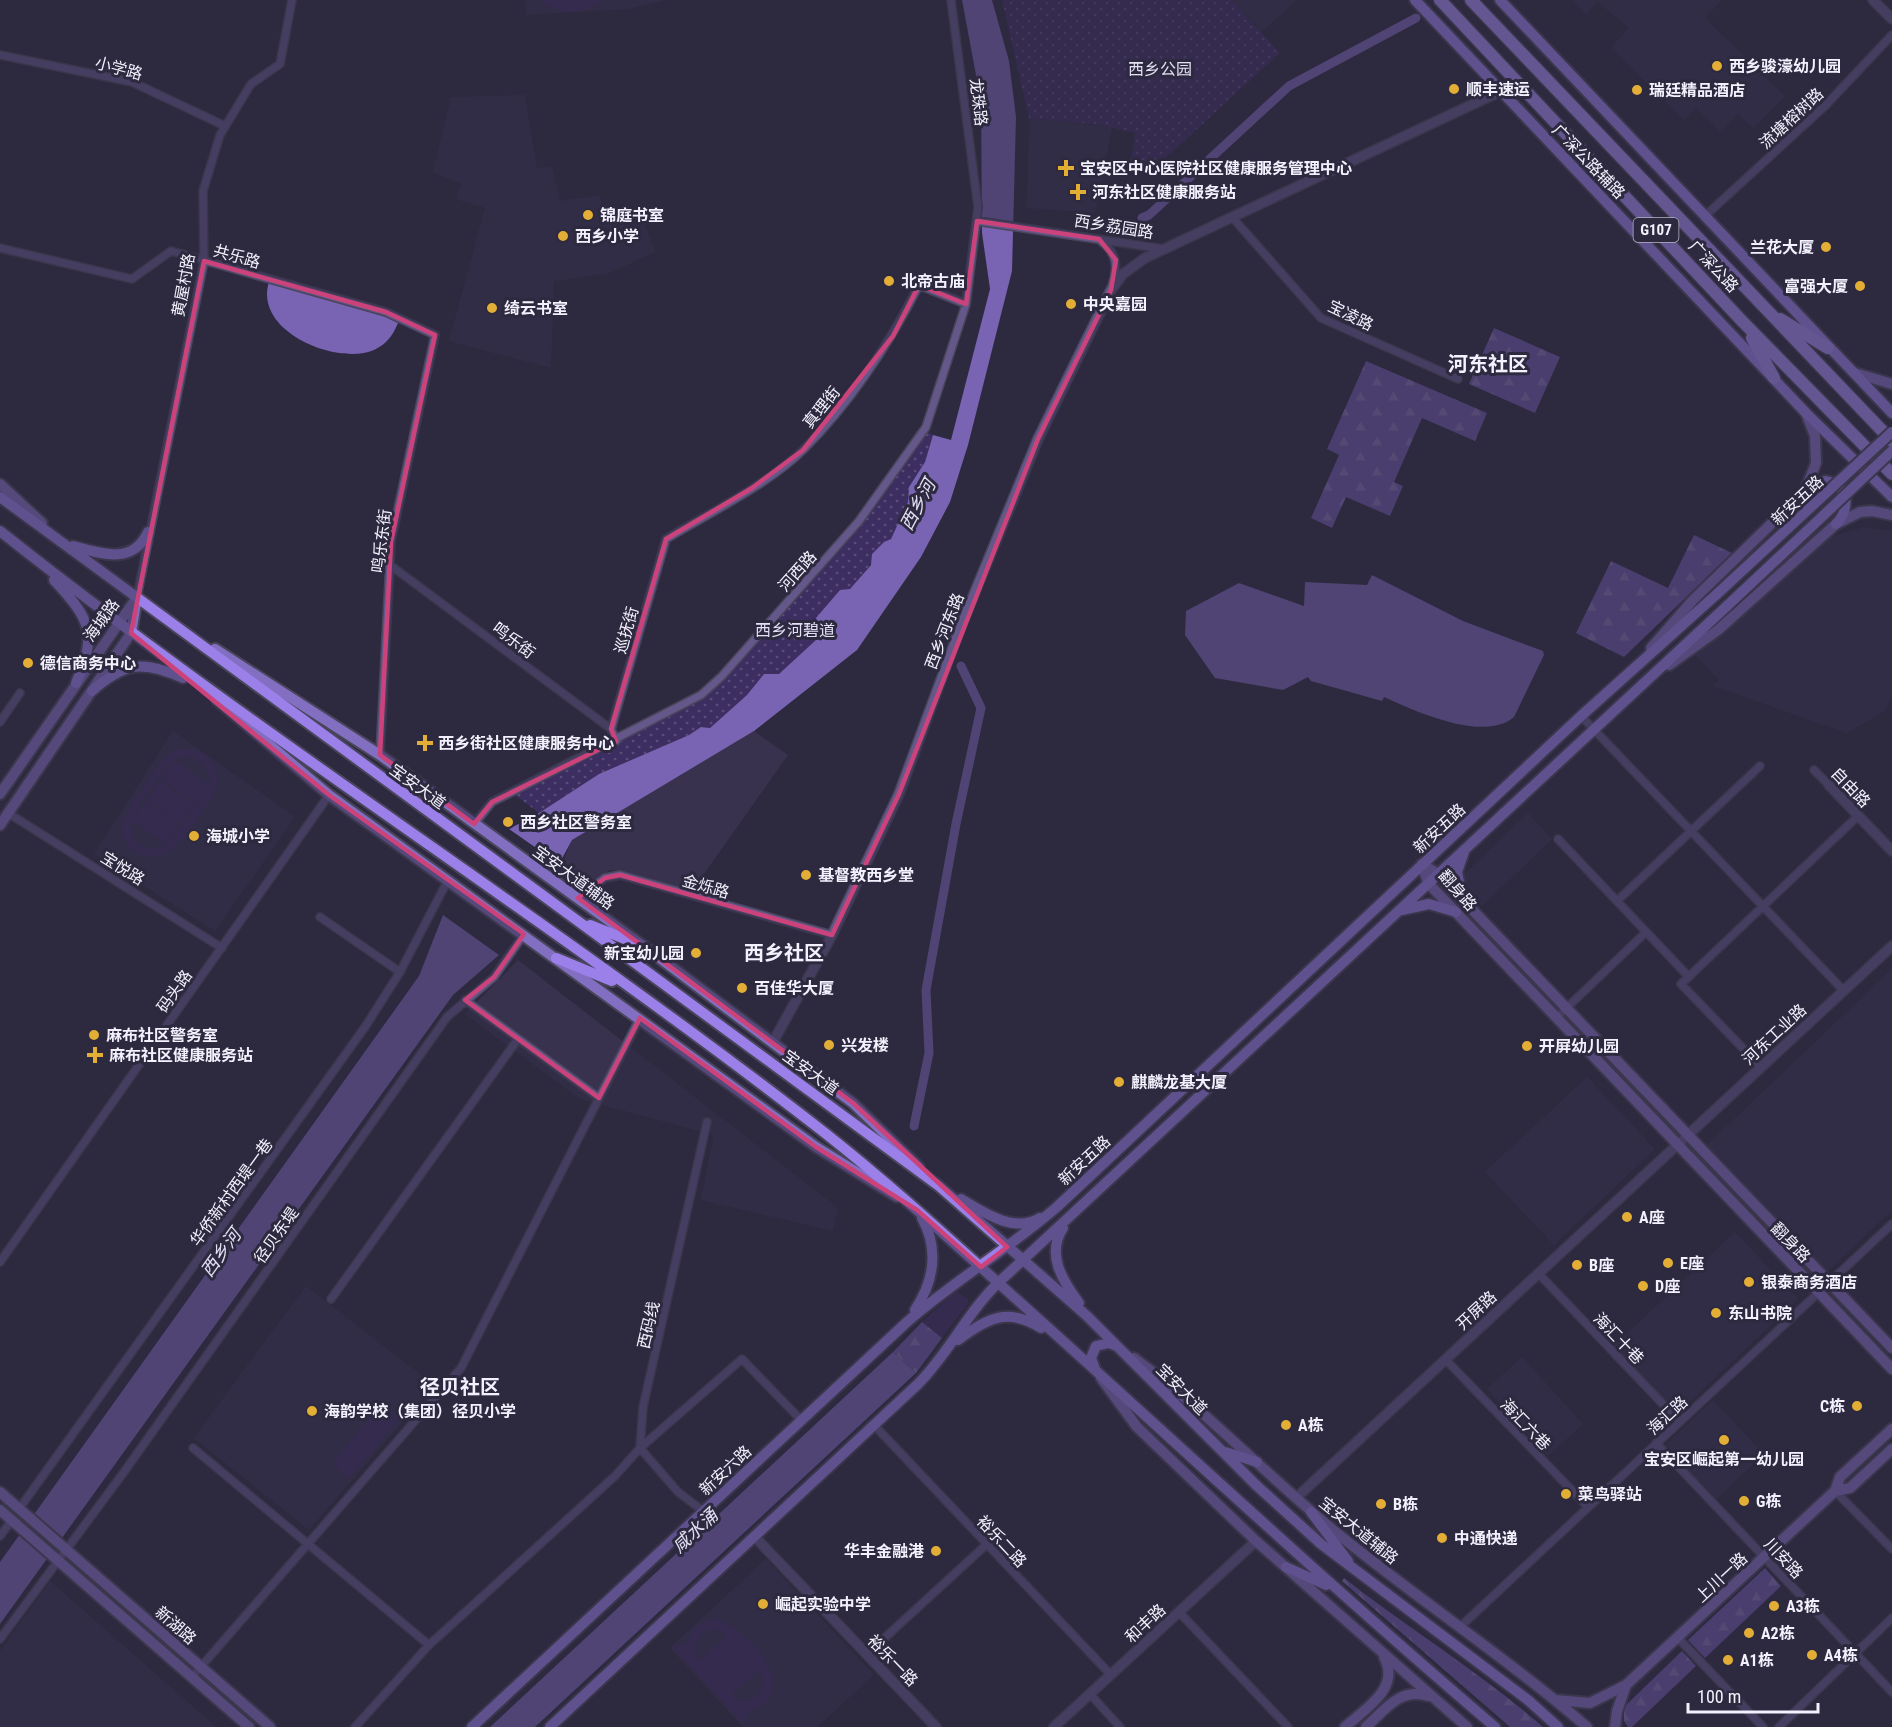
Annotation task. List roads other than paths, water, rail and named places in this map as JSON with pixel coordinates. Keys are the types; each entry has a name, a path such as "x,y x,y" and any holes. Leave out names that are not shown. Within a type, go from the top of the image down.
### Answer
{"highway":[{"name":"广深公路","path":"1440,0 1742,321 1892,474"},
{"name":"广深公路","path":"1471,0 1892,441"},
{"path":"1766,311 1828,348"},
{"path":"1742,321 1774,378"}],"main road":[{"name":"广深公路辅路","path":"1415,0 1806,413 1892,497"},
{"path":"1500,0 1892,413"},
{"path":"1851,371 1892,384"},
{"path":"1634,668 1693,600 1805,491 1814,473 1816,449 1815,436 1806,413"},
{"name":"新安五路","path":"1007,1247 1058,1206 1581,716 1892,432"},
{"name":"新安五路","path":"1022,1260 1892,451"},
{"path":"1644,682 1718,630 1836,524 1845,513 1847,506 1843,491 1837,486 1825,482 1805,491"},
{"path":"0,484 61,540 106,555 126,554 139,546 148,532"},
{"name":"宝安大道","path":"0,497 939,1186 1087,1316 1321,1544 1359,1575 1528,1700 1558,1727"},
{"path":"1836,524 1860,512 1872,511 1892,515"},
{"path":"0,531 202,686 630,988 824,1133 917,1210 1337,1591 1495,1727"},
{"path":"0,537 31,556 75,604 87,626 90,644 76,683"},
{"name":"海城路","path":"0,794 137,597"},
{"name":"海城路","path":"0,825 131,633 137,597"},
{"name":"宝安大道辅路","path":"169,621 304,704 380,755 645,947 866,1114 939,1186"},
{"path":"92,691 116,670 135,665 172,673 202,686 329,795 816,1147 917,1210 929,1234 934,1263 926,1291 907,1322"},
{"path":"1463,901 1457,872 1468,846"},
{"name":"翻身路","path":"1422,864 1438,874 1892,1348"},
{"name":"翻身路","path":"1422,864 1428,883 1892,1369"},
{"path":"1394,915 1411,906 1430,904 1456,912"},
{"path":"576,920 645,947"},
{"path":"556,958 630,988"},
{"path":"939,1186 987,1214 1013,1223 1036,1220 1058,1206"},
{"path":"1072,1215 1055,1242 1055,1255 1066,1284 1087,1316"},
{"name":"新安六路","path":"472,1727 907,1322 1007,1247"},
{"path":"550,1727 928,1374 953,1344 982,1300 1022,1260"},
{"path":"953,1344 982,1323 1010,1316 1029,1321 1067,1345"},
{"path":"1119,1348 1109,1343 1096,1346 1091,1358 1095,1370 1137,1427 1256,1541 1467,1727"},
{"name":"宝安大道辅路","path":"1119,1348 1173,1386 1311,1512 1384,1571 1461,1626 1587,1727"},
{"name":"上川一路","path":"1553,1700 1590,1703 1626,1685 1835,1491 1840,1477 1892,1429"},
{"name":"上川一路","path":"1835,1491 1850,1488 1892,1449"},
{"path":"1222,1450 1257,1462"},
{"path":"0,1492 22,1512"},
{"path":"0,1510 14,1523"},
{"name":"新湖路","path":"22,1512 270,1727"},
{"path":"1311,1512 1359,1575"},
{"name":"新湖路","path":"14,1523 249,1727"},
{"path":"1286,1567 1337,1591"},
{"path":"1345,1727 1384,1691 1389,1683 1389,1666 1382,1652"},
{"name":"上川一路","path":"1615,1727 1617,1711 1626,1685"},
{"path":"1366,1727 1402,1695 1419,1693 1433,1697"}],"street":[{"name":"黄屋村路","path":"137,597 148,532 204,261 203,191 220,135 225,126 251,84 280,64 291,0"},
{"name":"龙珠路","path":"951,0 978,207"},
{"path":"1873,0 1892,18"},
{"name":"流塘榕树路","path":"1705,216 1825,106 1892,35"},
{"name":"小学路","path":"0,55 132,82 225,126"},
{"name":"西乡荔园路","path":"977,221 1164,249 1501,91"},
{"name":"河西路","path":"474,824 492,802 616,741 701,695 711,687 860,521 926,427 966,304 978,207"},
{"name":"宝凌路","path":"1232,217 1321,318 1458,379"},
{"path":"1099,239 1111,249 1116,260 1111,290"},
{"name":"共乐路","path":"0,248 132,279 171,251 386,312 435,334"},
{"name":"西乡河东路","path":"773,1042 832,935 899,794 962,626 1038,440 1111,290 1136,264 1164,249"},
{"name":"真理街","path":"666,539 752,488 803,450 893,336 919,285 966,304"},
{"name":"鸣乐东街","path":"380,755 391,542 435,334"},
{"name":"巡抚街","path":"611,729 666,539"},
{"name":"鸣乐街","path":"390,565 611,729"},
{"path":"0,722 20,693"},
{"path":"1581,716 1844,991"},
{"path":"611,729 616,741"},
{"path":"1617,901 1760,766"},
{"name":"自由路","path":"1814,770 1892,851"},
{"name":"码头路","path":"0,1262 329,795"},
{"name":"宝悦路","path":"8,813 222,948"},
{"path":"1761,1067 1681,984 1858,816"},
{"path":"1558,839 1689,976"},
{"name":"金烁路","path":"578,898 605,878 620,875 832,935"},
{"name":"华侨新村西堤一巷","path":"22,1512 352,1046 400,972 448,880"},
{"path":"320,917 400,972"},
{"path":"1556,1018 1647,932"},
{"name":"径贝东堤","path":"0,1639 63,1547 124,1472 447,1017 494,977 522,933"},
{"name":"河东工业路","path":"1677,1144 1892,946"},
{"path":"465,1000 600,1098"},
{"path":"192,1677 461,1368 640,1018"},
{"path":"331,1299 518,1039"},
{"name":"西码线","path":"640,1448 643,1407 707,1122"},
{"name":"开屏路","path":"1296,1498 1677,1144"},
{"name":"海汇路","path":"1461,1626 1892,1224"},
{"name":"海汇十巷","path":"1538,1273 1679,1421"},
{"path":"356,1727 429,1645 615,1476 640,1448 742,1359 801,1420"},
{"name":"海汇六巷","path":"1445,1359 1588,1507"},
{"name":"裕乐二路","path":"874,1425 1111,1675"},
{"name":"川安路","path":"1656,1443 1892,1692"},
{"path":"193,1448 429,1645"},
{"path":"640,1448 678,1492 703,1511"},
{"path":"1835,1491 1892,1549"},
{"path":"0,1536 14,1523"},
{"name":"裕乐一路","path":"754,1536 936,1727"},
{"name":"和丰路","path":"1054,1727 1256,1541"},
{"path":"867,1654 987,1544"},
{"path":"1179,1612 1288,1727"},
{"path":"1779,1727 1892,1618"},
{"path":"1678,1638 1763,1727"},
{"path":"1090,1694 1120,1727"}],"water":[{"name":"西乡河","path":"962,0 992,0 1009,61 1016,117 1012,271 968,445 950,502 921,557 857,650 754,731 572,840 559,864 509,829 539,813 599,774 689,735 701,727 710,728 747,695 764,674 779,674 817,639 816,618 840,590 850,589 871,565 872,554 884,542 891,539 908,502 909,487 925,462 933,435 951,440 990,289 982,233 981,102"},
{"path":"269,282 386,317 398,323 389,339 374,350 358,354 321,349 302,341 286,330 274,316 267,300"},
{"path":"1372,575 1463,621 1543,651 1544,655 1514,717 1501,724 1485,727 1468,726 1413,710 1384,697 1382,701 1311,681 1308,677 1283,690 1215,678 1185,635 1186,611 1239,583 1304,606 1305,582 1367,585"},
{"name":"西乡河","path":"443,915 499,955 453,995 0,1624 0,1562 419,976"},
{"path":"893,1352 916,1373 535,1727 490,1727"}],"waterway":[{"path":"1142,218 1149,215 1289,86 1416,18"},
{"path":"914,1126 929,1053 926,990 956,824 981,708 961,666"}],"place":[{"name":"西乡骏濠幼儿园","path":"1717,66"},
{"name":"顺丰速运","path":"1454,89"},
{"name":"瑞廷精品酒店","path":"1637,90"},
{"name":"宝安区中心医院社区健康服务管理中心","path":"1066,168"},
{"name":"河东社区健康服务站","path":"1078,192"},
{"name":"锦庭书室","path":"588,215"},
{"name":"西乡小学","path":"563,236"},
{"name":"兰花大厦","path":"1826,247"},
{"name":"北帝古庙","path":"889,281"},
{"name":"富强大厦","path":"1860,286"},
{"name":"中央嘉园","path":"1071,304"},
{"name":"绮云书室","path":"492,308"},
{"name":"德信商务中心","path":"28,663"},
{"name":"西乡街社区健康服务中心","path":"425,743"},
{"name":"西乡社区警务室","path":"508,822"},
{"name":"海城小学","path":"194,836"},
{"name":"基督教西乡堂","path":"806,875"},
{"name":"新宝幼儿园","path":"696,953"},
{"name":"百佳华大厦","path":"742,988"},
{"name":"麻布社区警务室","path":"94,1035"},
{"name":"兴发楼","path":"829,1045"},
{"name":"开屏幼儿园","path":"1527,1046"},
{"name":"麻布社区健康服务站","path":"95,1055"},
{"name":"麒麟龙基大厦","path":"1119,1082"},
{"name":"A座","path":"1627,1217"},
{"name":"E座","path":"1668,1263"},
{"name":"B座","path":"1577,1265"},
{"name":"银泰商务酒店","path":"1749,1282"},
{"name":"D座","path":"1643,1286"},
{"name":"东山书院","path":"1716,1313"},
{"name":"C栋","path":"1857,1406"},
{"name":"海韵学校（集团）径贝小学","path":"312,1411"},
{"name":"A栋","path":"1286,1425"},
{"name":"宝安区崛起第一幼儿园","path":"1724,1440"},
{"name":"菜鸟驿站","path":"1566,1494"},
{"name":"G栋","path":"1744,1501"},
{"name":"B栋","path":"1381,1504"},
{"name":"中通快递","path":"1442,1538"},
{"name":"华丰金融港","path":"936,1551"},
{"name":"崛起实验中学","path":"763,1604"},
{"name":"A3栋","path":"1774,1606"},
{"name":"A2栋","path":"1749,1633"},
{"name":"A4栋","path":"1812,1655"},
{"name":"A1栋","path":"1728,1660"}],"district":[{"name":"河东社区","path":"1488,364"},
{"name":"西乡社区","path":"784,953"},
{"name":"径贝社区","path":"460,1387"}],"park label":[{"name":"西乡公园","path":"1160,69"},
{"name":"西乡河碧道","path":"795,630"}],"water label":[{"name":"咸水涌","path":"695,1531"}]}
